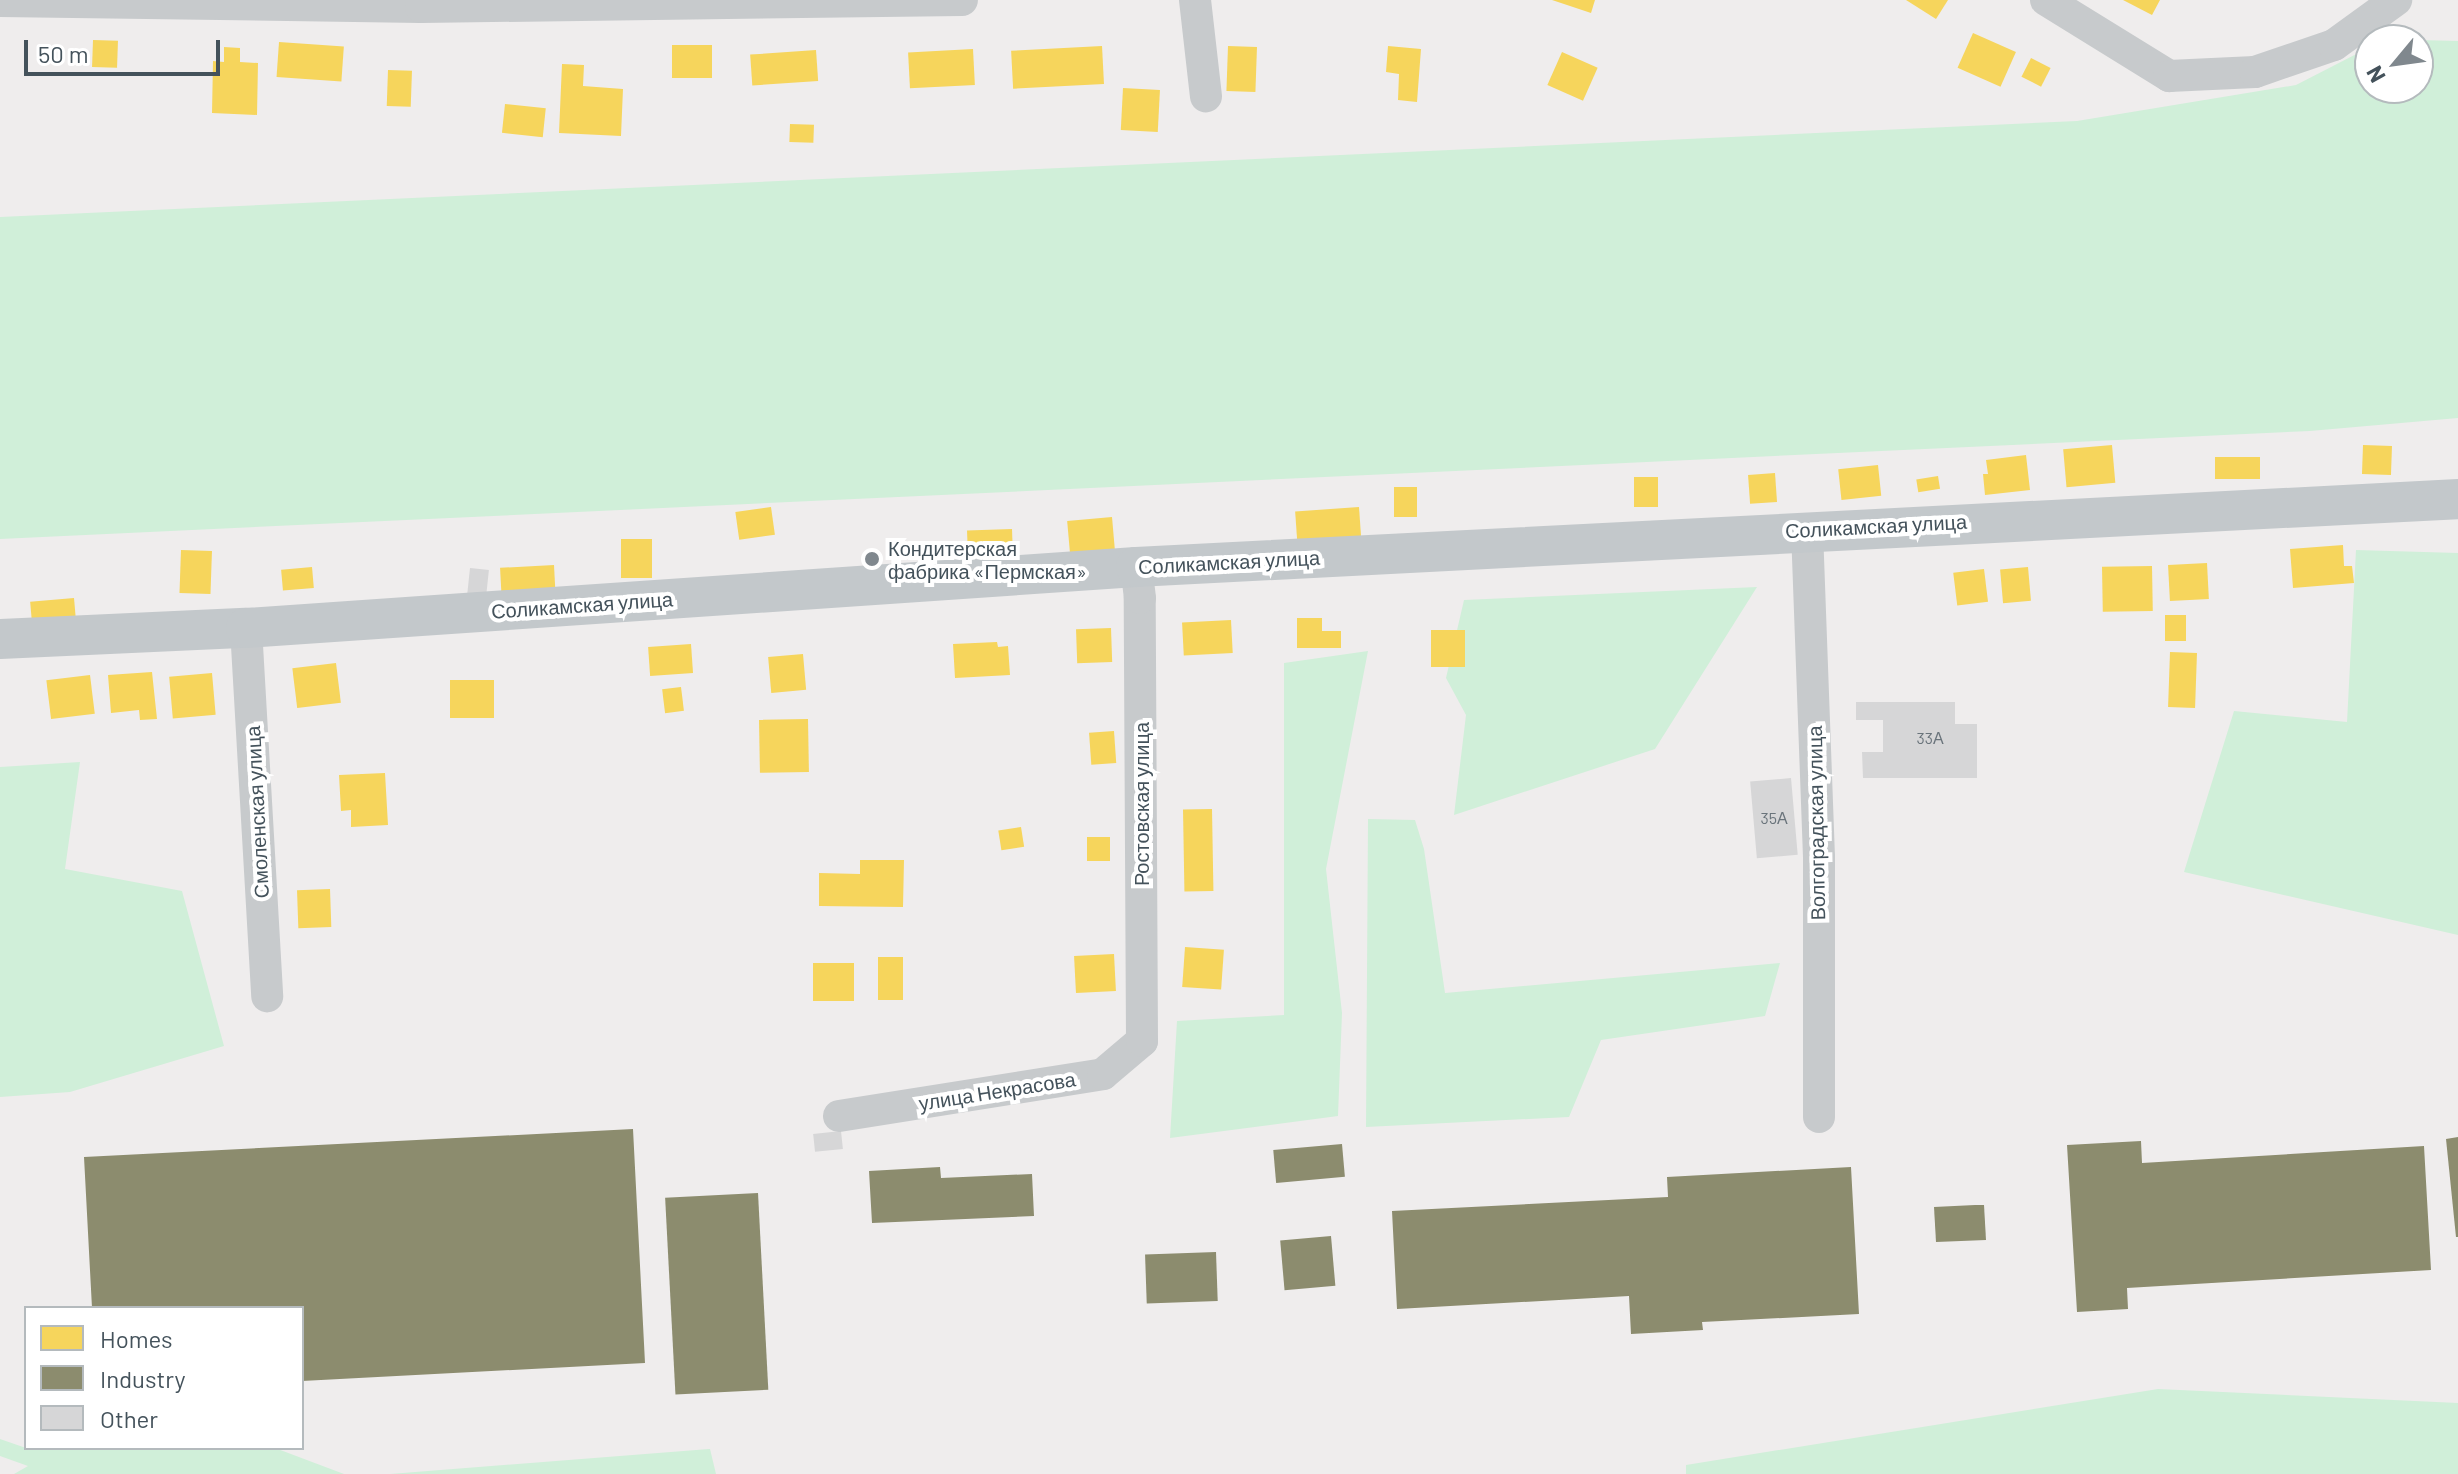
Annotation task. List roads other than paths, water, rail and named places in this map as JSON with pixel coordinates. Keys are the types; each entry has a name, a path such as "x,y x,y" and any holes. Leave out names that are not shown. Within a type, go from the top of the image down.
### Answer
{"main road":[{"name":"Соликамская улица","path":"0,639 246,628 1136,567 1807,530 2458,499"}],"street":[{"path":"0,1 421,7 962,0"},
{"path":"1195,0 1206,96"},
{"path":"2046,0 2169,76 2255,72 2334,45 2396,0"},
{"name":"Волгоградская улица","path":"1807,530 1819,858 1819,1117"},
{"name":"Ростовская улица","path":"1136,567 1140,598 1142,1041"},
{"name":"Смоленская улица","path":"246,628 267,996"},
{"name":"улица Некрасова","path":"839,1116 1103,1074 1142,1041"}],"place":[{"name":"Кондитерская фабрика «Пермская»","path":"872,559"}]}
